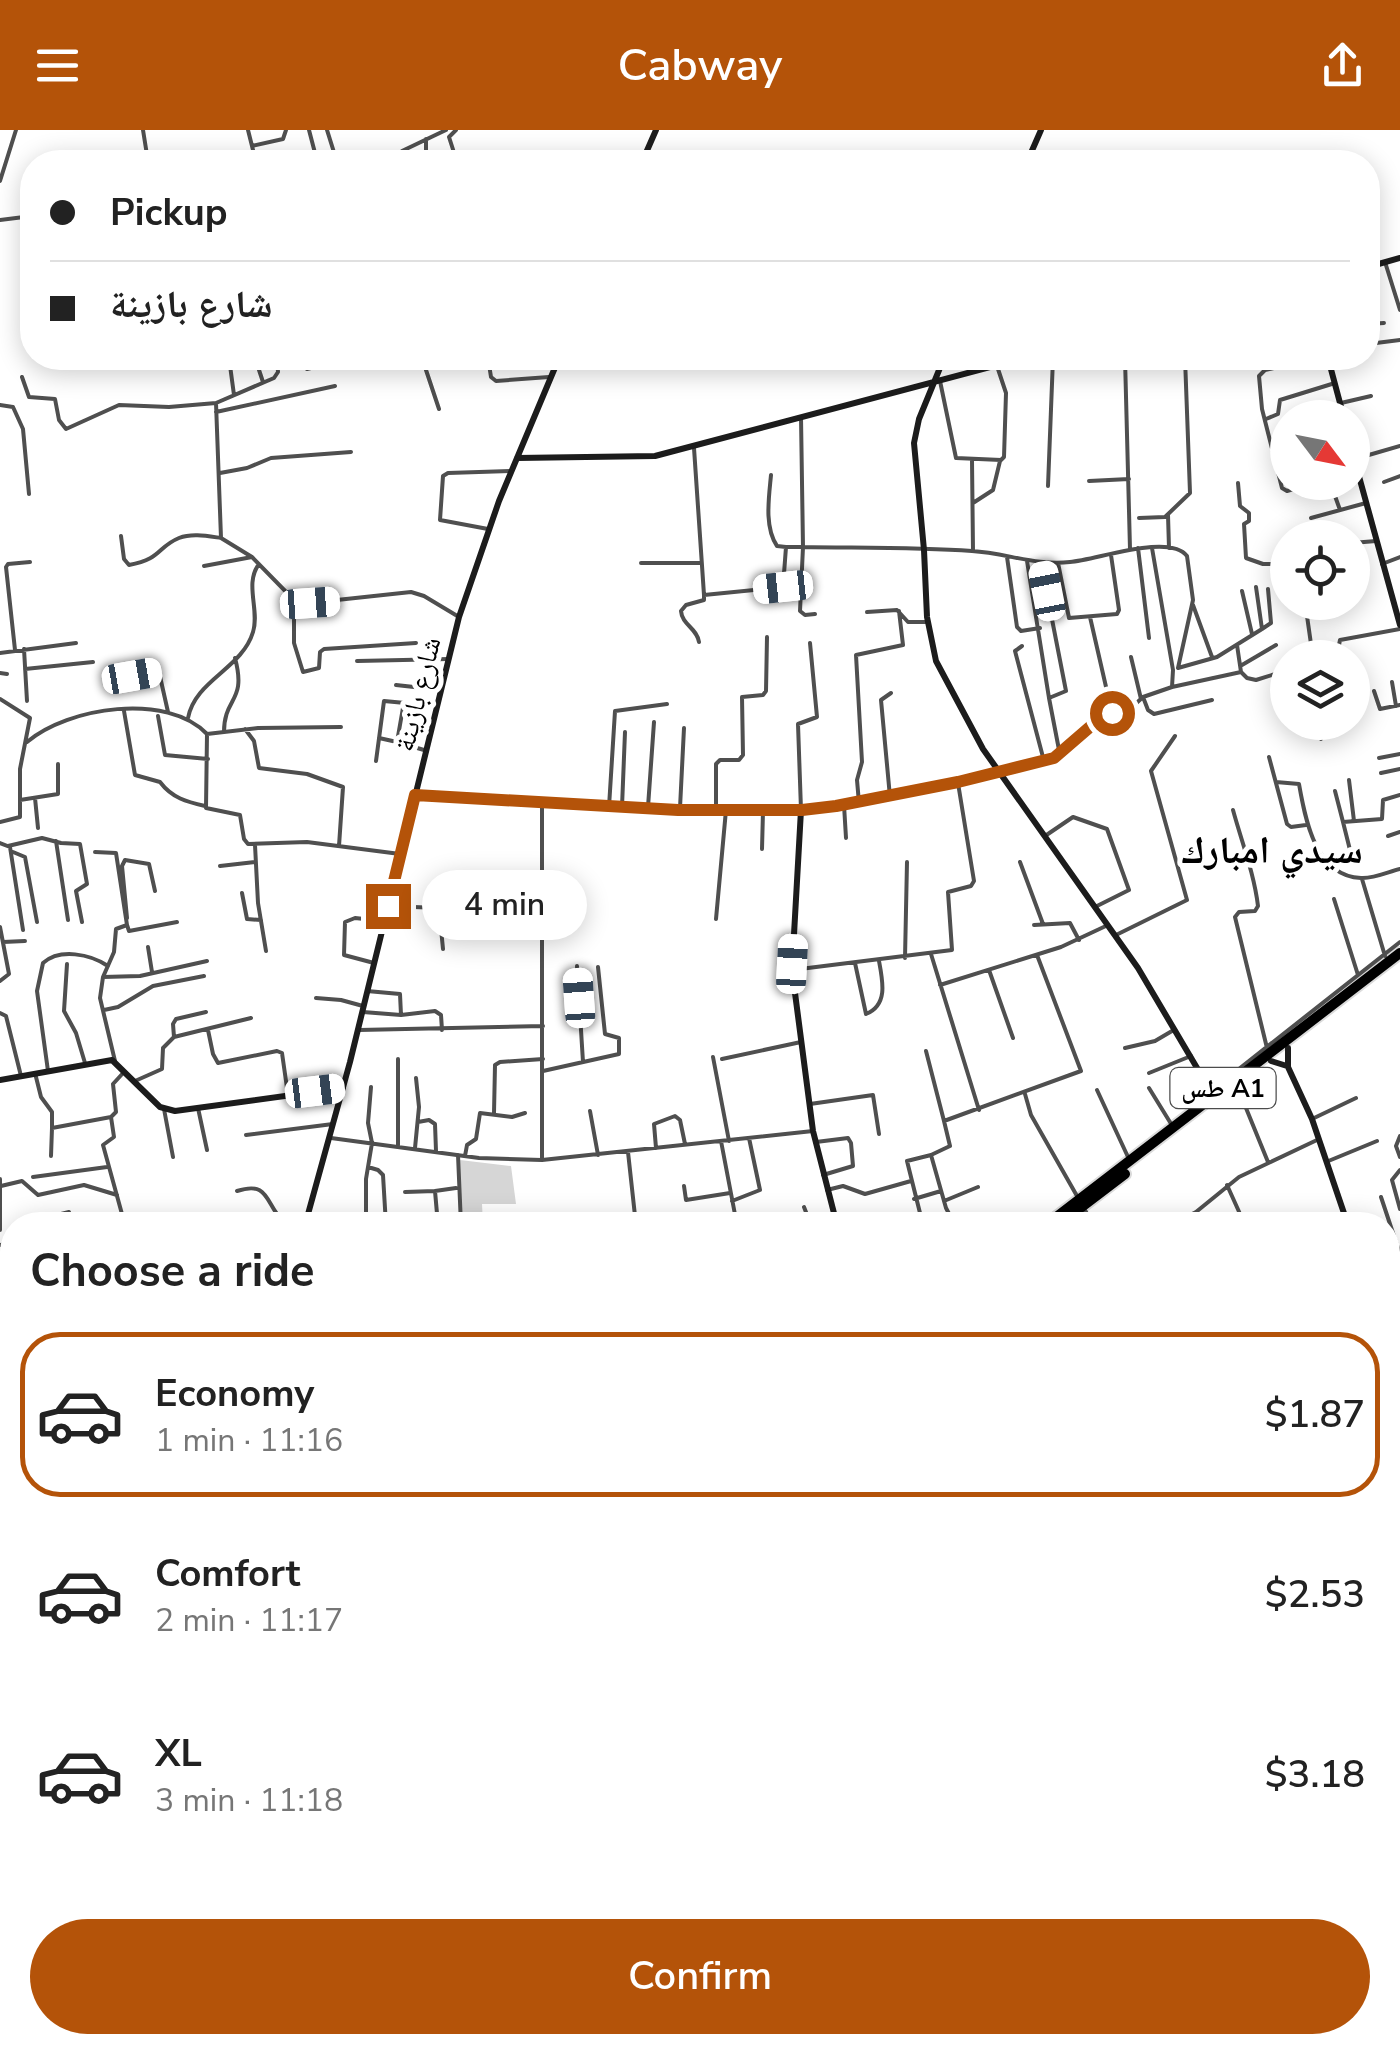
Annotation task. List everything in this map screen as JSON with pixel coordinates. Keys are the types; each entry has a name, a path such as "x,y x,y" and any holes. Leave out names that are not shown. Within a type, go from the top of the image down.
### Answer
{"highway":[{"name":"طس A1","path":"1067,1212 1386,959 1400,953"},
{"name":"طس A1","path":"1072,1212 1210,1098 1236,1086 1271,1061 1400,962"}],"street":[{"path":"0,180 16,130"},
{"path":"248,130 253,150"},
{"path":"252,146 283,140 286,130"},
{"path":"406,150 446,130"},
{"path":"426,139 426,150"},
{"path":"1380,263 1400,258"},
{"path":"1385,262 1397,287 1400,310"},
{"path":"1380,322 1384,322"},
{"path":"231,370 234,395"},
{"path":"259,370 263,382"},
{"path":"22,377 29,397 54,400 66,430 119,405 160,408 216,403 276,376 276,370"},
{"path":"426,370 440,410"},
{"path":"490,370 496,381 551,376"},
{"name":"شارع بازينة","path":"308,1212 368,991 459,617 488,529 553,370"},
{"path":"940,370 919,419 914,443 927,622 933,651 983,749 1116,935 1176,1029 1210,1098 1358,976 1386,959 1400,942"},
{"path":"517,458 638,458 979,370"},
{"path":"972,503 993,490 1004,457 1006,394 999,370"},
{"path":"1048,486 1053,370"},
{"path":"1125,370 1130,549"},
{"path":"1139,518 1168,515 1190,492 1185,370"},
{"path":"1268,370 1260,372 1270,442"},
{"path":"1332,370 1340,400"},
{"path":"937,382 955,456 1000,460"},
{"path":"1264,420 1278,414 1280,400 1335,382"},
{"path":"216,412 334,386"},
{"path":"1354,400 1371,396"},
{"path":"216,403 221,538"},
{"path":"0,405 13,407 20,418 30,494"},
{"path":"801,417 800,611 805,615 816,614"},
{"path":"694,446 704,600 686,605 681,611 684,621 698,634 699,642"},
{"path":"1370,452 1400,446"},
{"path":"220,473 286,456 351,452"},
{"path":"972,459 973,551"},
{"path":"488,529 440,520 442,476 448,472 511,471"},
{"path":"771,475 768,508 776,546 973,551 1041,564 1138,548 1182,550 1188,556 1193,606 1213,658"},
{"path":"1384,482 1400,476"},
{"path":"1089,481 1129,479"},
{"path":"1238,483 1240,506 1249,513 1249,521 1244,524 1246,558 1270,564"},
{"path":"1336,500 1340,510"},
{"path":"1308,620 1312,651 1317,655 1338,650 1340,640 1400,627 1396,592 1382,564 1365,500"},
{"path":"1311,518 1366,503"},
{"path":"1168,515 1169,548"},
{"path":"121,536 124,559 129,565 148,562 184,536 221,538 252,557 294,600 310,603 410,592 459,617"},
{"path":"1370,542 1376,541"},
{"path":"704,595 783,587 786,547"},
{"path":"1138,548 1149,638"},
{"path":"1152,548 1176,669"},
{"path":"1058,563 1068,616 1118,613 1111,555"},
{"path":"1006,556 1017,628 1040,628"},
{"path":"204,566 252,557"},
{"path":"1382,564 1400,557"},
{"path":"1028,561 1060,755"},
{"path":"15,650 6,567 30,562"},
{"path":"641,563 702,563"},
{"path":"188,718 198,694 235,658 254,629 252,580 259,564"},
{"path":"1041,564 1066,692 1049,698"},
{"path":"1256,587 1262,630"},
{"path":"1176,669 1213,658 1271,623 1268,589"},
{"path":"1242,591 1252,634"},
{"path":"294,600 294,643 302,672 320,668 320,652 324,650 416,644"},
{"path":"1172,686 1193,606"},
{"path":"899,611 908,622 927,622"},
{"path":"868,612 899,611"},
{"path":"859,803 862,762 856,656 903,645 899,611"},
{"path":"1090,617 1112,713"},
{"path":"716,810 716,764 720,760 739,760 742,755 742,698 766,691 767,637"},
{"path":"810,643 816,717 798,724 802,810 792,970 814,1131 833,1212"},
{"path":"0,653 76,644"},
{"path":"1236,645 1246,678 1270,676"},
{"path":"1022,646 1015,651 1044,760"},
{"path":"24,649 27,702"},
{"path":"1242,665 1270,649"},
{"path":"1131,657 1142,698 1154,714 1212,700"},
{"path":"224,732 225,716 239,692 235,658"},
{"path":"357,660 449,659"},
{"path":"25,669 93,662"},
{"path":"108,680 160,672 168,712"},
{"path":"415,795 680,810 802,810 859,803 1060,755 1093,725 1112,713 1131,708 1142,698 1172,686 1242,672"},
{"path":"1374,691 1380,709 1398,705 1392,682"},
{"path":"396,685 441,690"},
{"path":"890,797 881,700 891,693"},
{"path":"0,699 29,715 18,819 0,822"},
{"path":"376,761 384,702 437,706"},
{"path":"397,742 404,702"},
{"path":"609,807 615,711 666,704"},
{"path":"123,710 135,774 160,782 180,800 205,806 209,811 240,816 245,842 295,842 401,854"},
{"path":"27,742 48,726 123,710 168,712 188,718 207,734 340,726"},
{"path":"158,716 165,756 208,759"},
{"path":"648,809 654,722"},
{"path":"1093,725 1102,734"},
{"path":"680,810 684,728"},
{"path":"245,729 254,742 259,768 307,774 342,787 339,846"},
{"path":"622,808 624,732"},
{"path":"205,806 207,734"},
{"path":"1116,935 1187,900 1151,770 1175,736"},
{"path":"378,738 424,750"},
{"path":"1380,758 1400,754"},
{"path":"1270,757 1287,824 1306,825"},
{"path":"20,800 58,793 58,764"},
{"path":"1381,774 1400,769"},
{"path":"1349,780 1354,821"},
{"path":"792,970 904,958 954,948 948,892 974,883 958,782"},
{"path":"1276,782 1300,784 1306,825 1328,861 1362,878 1400,869"},
{"path":"1335,791 1353,862"},
{"path":"1343,822 1382,819 1383,800 1400,795"},
{"path":"35,798 38,828"},
{"path":"542,803 542,1160"},
{"path":"844,805 846,838"},
{"path":"716,919 726,810"},
{"path":"762,849 764,810"},
{"path":"1232,810 1246,860 1254,872 1258,906 1236,916 1267,1048"},
{"path":"1046,836 1074,817 1107,830 1129,890 1094,907"},
{"path":"1388,836 1400,832"},
{"path":"10,848 42,838 81,844 87,884 76,891 82,922"},
{"path":"56,842 68,920"},
{"path":"0,843 25,857 37,922"},
{"path":"255,845 266,951"},
{"path":"10,848 23,930"},
{"path":"95,852 116,853 129,931 177,922"},
{"path":"126,918 122,866 125,860 149,864 154,891"},
{"path":"220,866 255,862"},
{"path":"904,958 906,862"},
{"path":"1020,862 1044,924"},
{"path":"1362,878 1386,959"},
{"path":"242,892 247,919 261,920"},
{"path":"1334,899 1358,976"},
{"path":"388,906 542,903"},
{"path":"439,908 443,949"},
{"path":"374,963 344,955 345,922 356,918 385,921"},
{"path":"1034,925 1070,922 1079,940"},
{"path":"940,985 1079,940 1108,925"},
{"path":"127,926 118,926 115,931 114,952 103,977 100,998 115,1061 164,1109 175,1111 342,1088"},
{"path":"0,928 8,974 0,981"},
{"path":"4,942 25,941"},
{"path":"148,948 152,974"},
{"path":"932,954 979,1110"},
{"path":"944,1121 1079,1074 1082,1069 1037,954"},
{"path":"48,1071 38,992 42,963 50,957 80,955 96,958 108,966"},
{"path":"103,977 152,974 207,961"},
{"path":"855,963 866,1014 881,1002 879,961"},
{"path":"67,964 64,1012 76,1033 85,1063"},
{"path":"577,966 584,1062"},
{"path":"543,1071 619,1054 619,1038 606,1034 598,966"},
{"path":"989,970 1013,1038"},
{"path":"104,1010 153,986 204,976"},
{"path":"368,991 400,994 401,1014"},
{"path":"316,998 401,1014 438,1012 442,1030"},
{"path":"174,1037 172,1024 176,1019 206,1012"},
{"path":"0,1013 6,1016 21,1076"},
{"path":"135,1082 162,1069 163,1048 174,1037 251,1018"},
{"path":"358,1030 544,1026"},
{"path":"1124,1048 1155,1041 1176,1029"},
{"path":"208,1030 218,1063 277,1050 282,1053 288,1095"},
{"path":"722,1060 801,1042"},
{"path":"1288,1048 1288,1067 1312,1119 1344,1212"},
{"path":"918,1212 907,1162 950,1146 926,1051"},
{"path":"1149,1073 1191,1056"},
{"path":"713,1057 728,1140"},
{"path":"398,1059 398,1146"},
{"path":"494,1113 496,1065 543,1059"},
{"path":"0,1080 115,1061"},
{"path":"1271,1061 1288,1067"},
{"path":"52,1128 112,1118 116,1114 113,1084 125,1071"},
{"path":"35,1073 41,1097 52,1112 51,1156"},
{"path":"415,1148 416,1078"},
{"path":"1236,1086 1268,1162"},
{"path":"366,1212 372,1143 368,1131 371,1088"},
{"path":"1149,1088 1172,1127"},
{"path":"1098,1090 1130,1161"},
{"path":"1024,1092 1031,1115 1086,1212"},
{"path":"810,1104 873,1095 879,1134"},
{"path":"1312,1119 1356,1098"},
{"path":"198,1108 207,1150"},
{"path":"164,1109 173,1157"},
{"path":"590,1111 598,1156"},
{"path":"461,1212 461,1155 476,1139 480,1113 512,1118 524,1113"},
{"path":"656,1148 654,1124 674,1116 680,1120 685,1144"},
{"path":"112,1118 114,1137 104,1146 121,1212"},
{"path":"418,1122 428,1120 435,1124 436,1151"},
{"path":"246,1135 333,1124"},
{"path":"329,1138 461,1155 542,1160 814,1131"},
{"path":"1400,1136 1396,1146 1400,1157"},
{"path":"732,1201 760,1190 749,1138"},
{"path":"816,1142 851,1139 853,1166 823,1174"},
{"path":"1196,1212 1226,1185 1319,1139"},
{"path":"720,1141 734,1212"},
{"path":"1326,1162 1376,1141"},
{"path":"628,1152 635,1212"},
{"path":"931,1155 949,1212"},
{"path":"33,1177 108,1167"},
{"path":"368,1168 383,1175 385,1212"},
{"path":"1400,1170 1392,1180 1400,1209"},
{"path":"1,1208 0,1183 22,1181 38,1195 84,1185 118,1195"},
{"path":"826,1190 843,1186 865,1194 911,1181"},
{"path":"1226,1185 1239,1212"},
{"path":"684,1186 686,1200 730,1193"},
{"path":"237,1190 252,1187 262,1191 275,1212"},
{"path":"944,1201 978,1187"},
{"path":"405,1192 458,1188"},
{"path":"436,1191 437,1212"},
{"path":"914,1199 941,1192"},
{"path":"1381,1197 1386,1212"},
{"path":"804,1206 806,1212"}],"shaded area":[{"path":"460,1160 511,1166 516,1204 482,1204 482,1212 462,1212"}],"district":[{"name":"سيدي امبارك","path":"1272,850"}],"route":[{"path":"388,906 415,795 678,810 802,810 836,806 1054,758 1098,720 1112,713"}]}
